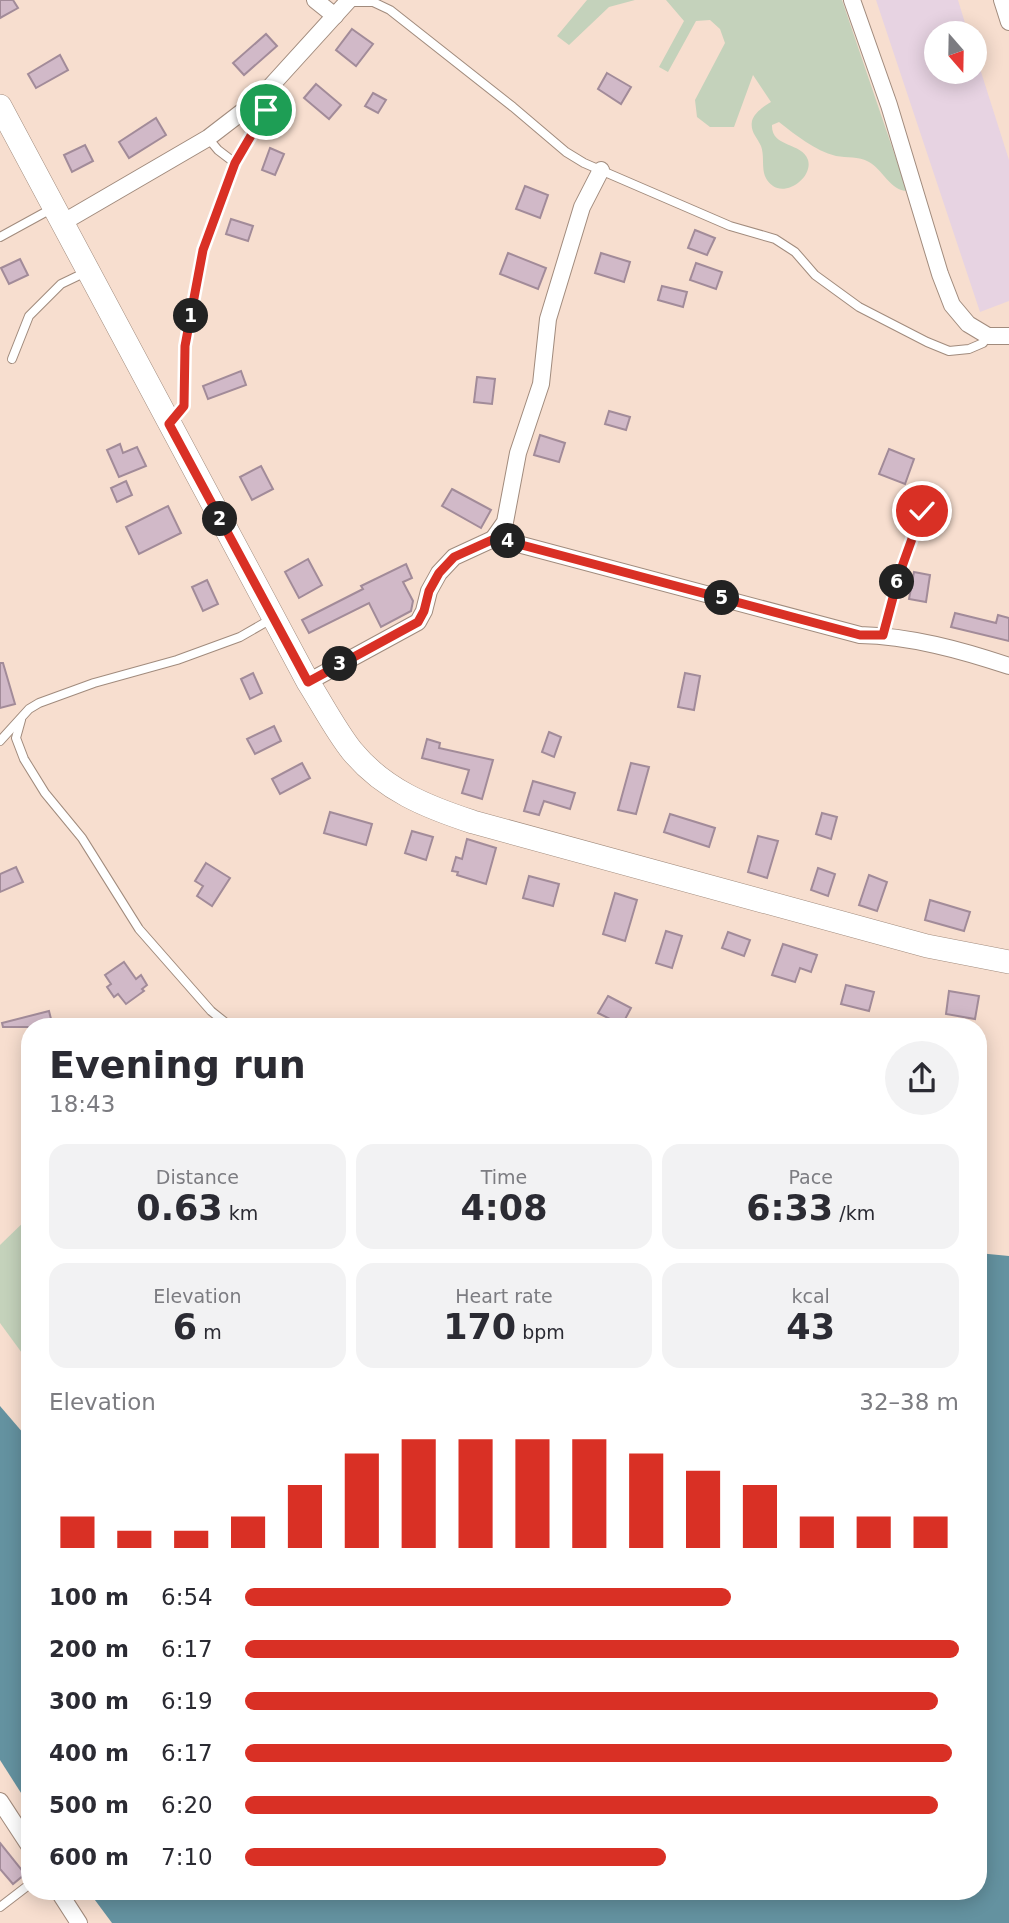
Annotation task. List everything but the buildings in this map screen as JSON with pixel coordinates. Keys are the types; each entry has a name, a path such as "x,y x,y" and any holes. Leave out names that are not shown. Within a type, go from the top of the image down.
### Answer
{"street":[{"path":"315,0 335,16"},
{"path":"852,0 889,105 940,274 952,305 968,324 988,336 1009,336"},
{"path":"1002,0 1009,22"},
{"path":"58,215 208,138 260,98 348,1"},
{"path":"0,106 308,682 352,751 372,771 397,790 433,809 927,946 1009,962"},
{"path":"308,682 418,622 429,591 439,573 454,557 494,539 505,522 518,453 541,384 548,319 582,207 601,170"},
{"path":"494,539 860,635 915,640 1009,666"},
{"path":"0,1801 21,1833"},
{"path":"63,1900 79,1923"}],"lane":[{"path":"348,1 373,2 390,10 566,152 584,163 730,226 775,239 795,252 815,275 859,307 949,351 969,349 983,343 988,336"},
{"path":"169,424 184,406 185,346 203,250 235,163 266,110 260,98"},
{"path":"208,138 235,163"},
{"path":"0,237 58,215"},
{"path":"12,359 29,316 61,284 88,270"},
{"path":"883,635 899,575 922,511"},
{"path":"0,741 29,709 38,703 93,683 177,660 240,637 273,618"},
{"path":"21,720 16,738 24,759 45,793 82,838 139,929 220,1018"},
{"path":"0,1907 21,1891"}],"shaded area":[{"path":"876,0 958,0 964,21 924,21 924,84 985,84 1009,160 1009,301 980,312"}],"green space":[{"path":"587,0 635,0 609,7 569,45 557,36"},
{"path":"666,0 842,0 907,191 891,184 869,162 820,150 779,122 772,125 776,138 805,154 809,166 803,178 792,187 785,189 773,186 765,177 761,146 752,125 757,113 771,102 753,75 734,127 710,127 697,117 695,100 725,43 720,29 710,20 696,21 668,72 659,67 684,21"},
{"path":"21,1225 21,1352 0,1323 0,1245"}],"water":[{"path":"987,1254 1009,1256 1009,1923 112,1923 95,1900 987,1900"},
{"path":"0,1406 21,1430 21,1793 0,1760"}],"route":[{"path":"266,110 235,163 203,250 185,346 184,406 169,424 308,682 418,622 429,591 439,573 454,557 494,539 860,635 883,635 899,575 922,511"}]}
